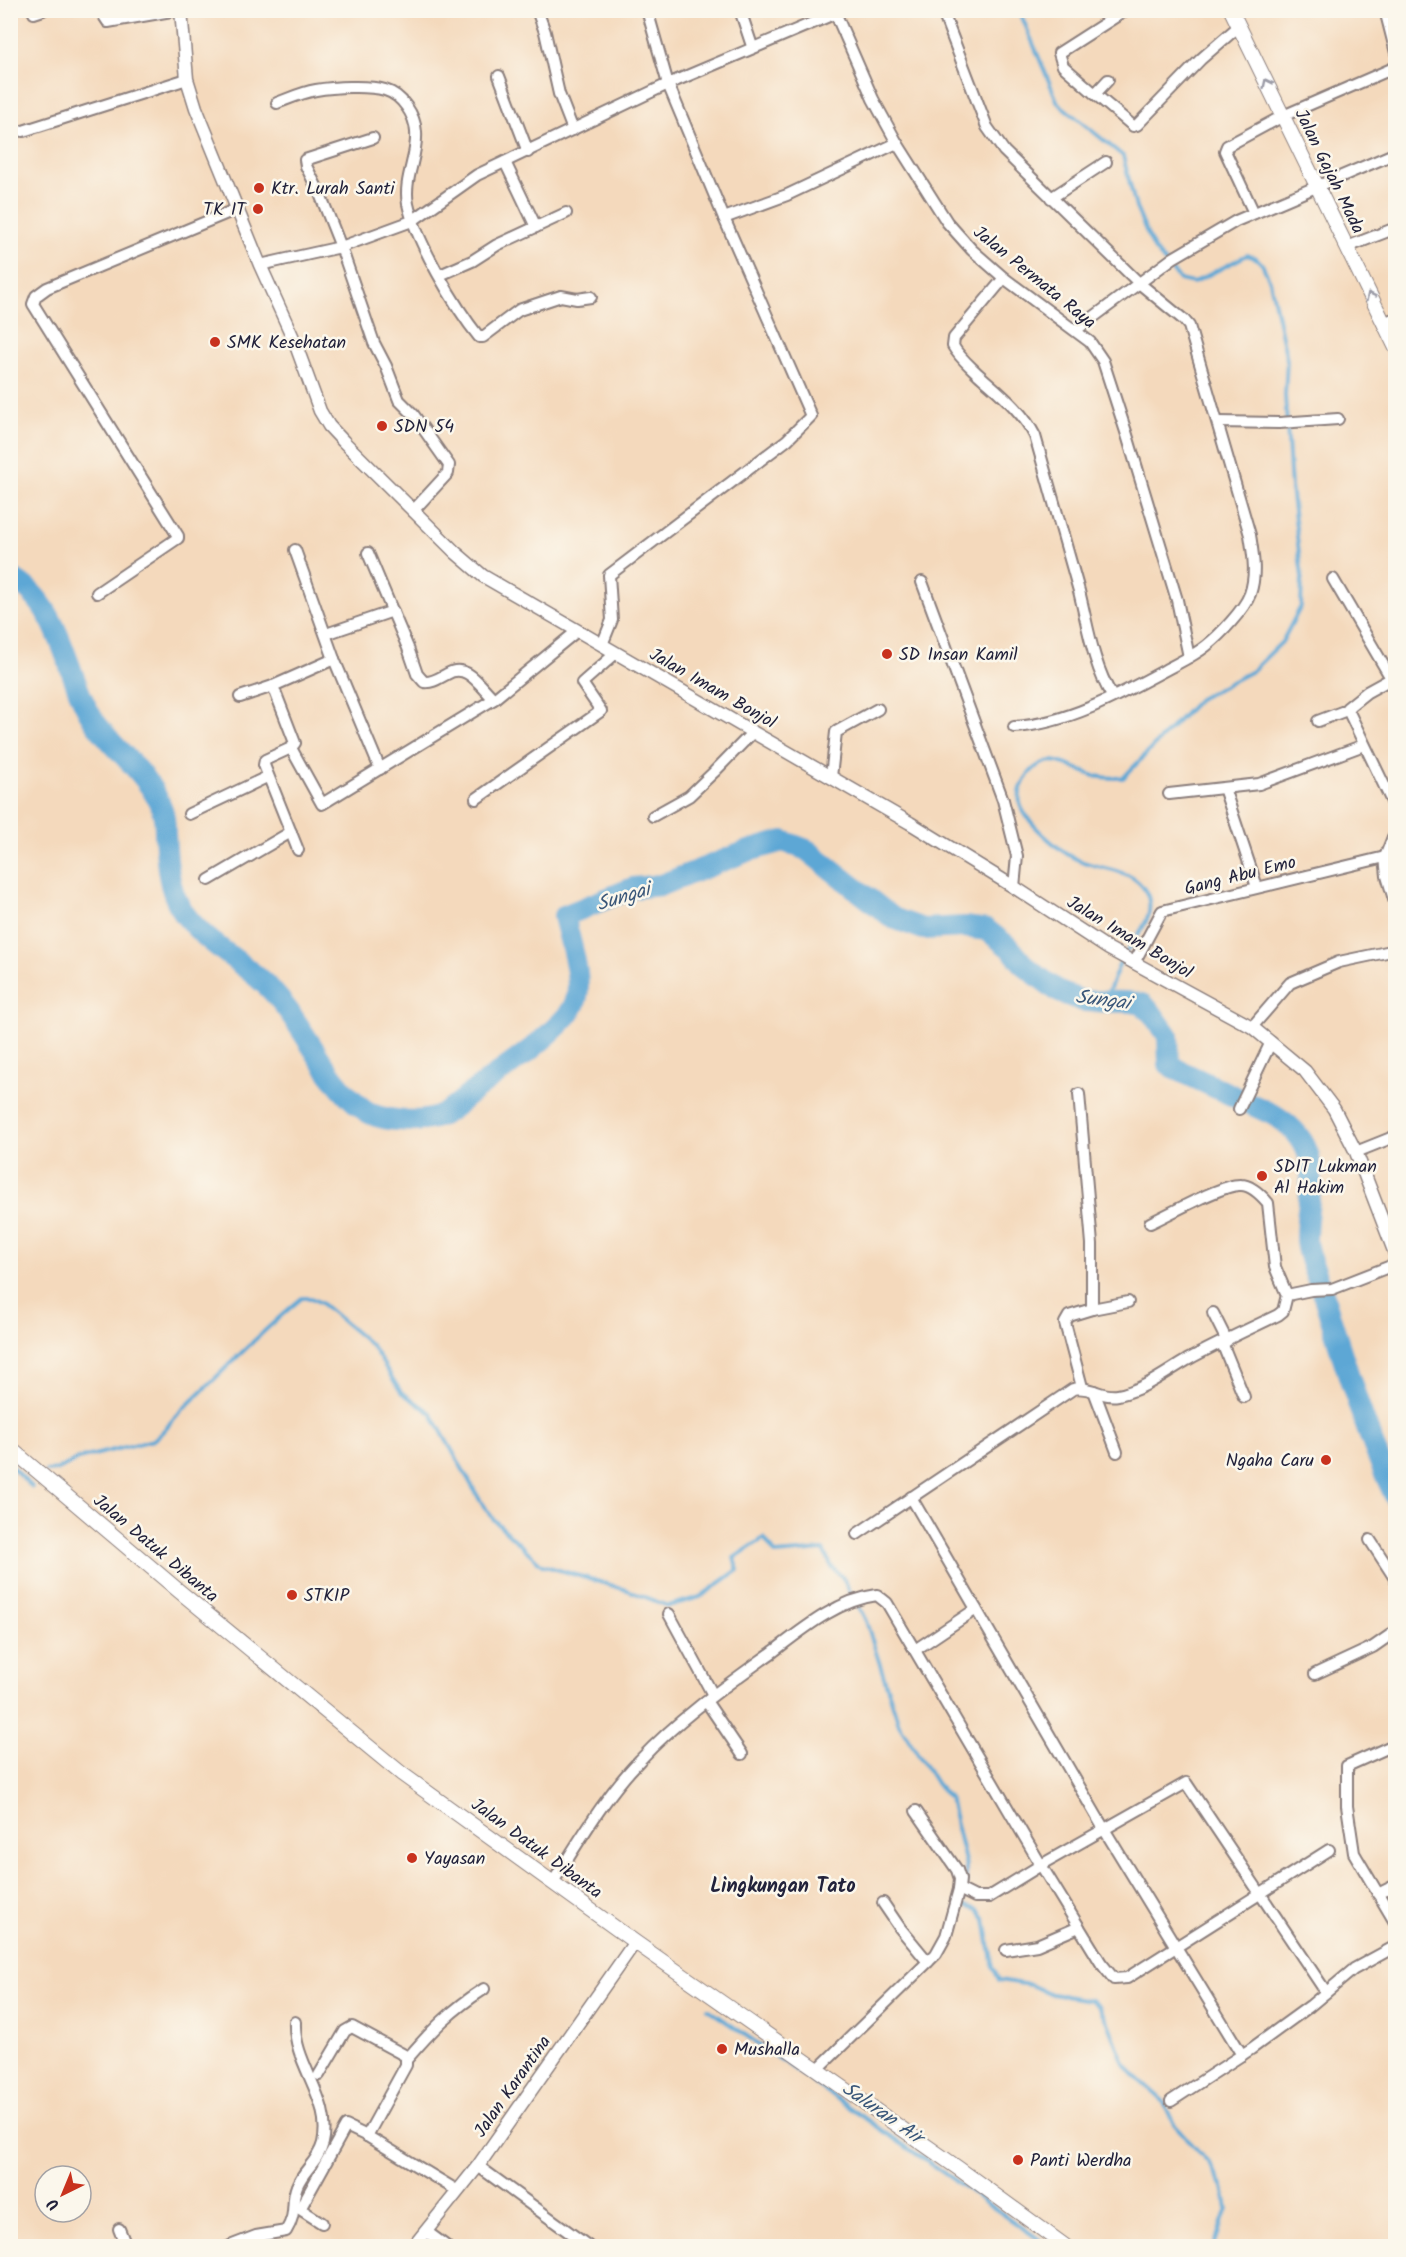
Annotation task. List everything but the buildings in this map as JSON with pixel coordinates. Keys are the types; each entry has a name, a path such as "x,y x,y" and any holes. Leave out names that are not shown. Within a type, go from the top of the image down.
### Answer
{"main road":[{"name":"Jalan Gajah Mada","path":"1231,10 1347,247 1389,320 1395,348"},
{"name":"Jalan Datuk Dibanta","path":"10,1448 394,1767 636,1942 958,2168 1065,2247"}],"street":[{"path":"33,10 34,13 43,10"},
{"path":"100,10 108,22 179,10"},
{"name":"Jalan Imam Bonjol","path":"179,10 187,79 196,108 260,265 294,340 320,411 329,426 455,552 483,576 831,777 1014,887 1125,958 1252,1027 1311,1077 1334,1109 1356,1152 1395,1256"},
{"path":"537,10 545,32 559,94 573,130"},
{"path":"602,645 612,620 609,574 787,440 811,416 668,84 647,10"},
{"path":"740,10 752,46"},
{"path":"942,10 987,127 1004,152 1139,283 1184,320 1189,327 1250,535 1254,577 1250,595 1239,611 1206,646 1189,657 1080,710 1032,726 1014,727"},
{"path":"1125,10 1059,53 1063,66 1133,126 1137,125 1201,59 1239,26"},
{"path":"1385,10 1395,51"},
{"path":"260,265 341,247 412,222 462,184 506,162 668,84 836,11"},
{"name":"Jalan Permata Raya","path":"836,11 873,99 897,143 947,222 972,250 1004,278 1076,330 1096,351 1106,370 1177,600 1189,657"},
{"path":"1254,213 1225,148 1283,116 1395,67"},
{"path":"499,76 528,152"},
{"path":"23,131 187,79"},
{"path":"1095,94 1108,80"},
{"path":"277,103 314,90 334,87 385,90 397,97 411,113 416,131 415,157 407,179 406,193 412,222 440,275 479,338 519,310 561,296 577,300 591,297"},
{"path":"374,138 305,160 341,247 374,344 386,366 399,400 413,414 449,465 448,473 413,511"},
{"path":"724,218 794,193 897,143"},
{"path":"1076,330 1159,267 1236,221 1395,153"},
{"path":"506,162 537,227"},
{"path":"1051,198 1106,162"},
{"path":"97,593 178,536 33,304 34,300 38,293 73,276 237,209"},
{"path":"440,275 566,213"},
{"path":"1347,247 1395,228"},
{"path":"1004,278 954,338 953,346 969,365 1019,411 1035,436 1069,554 1096,662 1112,696"},
{"path":"1218,422 1279,423 1338,419"},
{"path":"295,550 334,659 380,769"},
{"path":"368,552 420,679 428,683 455,670 464,670 494,699"},
{"path":"1318,721 1347,710 1352,702 1393,677 1334,579"},
{"path":"922,582 1003,800 1017,856 1014,887"},
{"path":"326,634 393,611"},
{"path":"291,748 322,804 494,699 577,631"},
{"path":"476,799 601,711 582,683 616,653"},
{"path":"240,697 273,686 334,659"},
{"path":"273,686 295,743 291,748 265,760 264,765 298,850"},
{"path":"831,777 836,732 878,709"},
{"path":"1347,710 1395,810"},
{"path":"653,816 689,796 753,732"},
{"path":"1169,794 1259,784 1364,745"},
{"path":"189,814 267,777"},
{"path":"1224,788 1257,887"},
{"path":"209,880 291,832"},
{"path":"1395,836 1385,857 1387,876 1395,906"},
{"name":"Gang Abu Emo","path":"1125,958 1162,910 1385,857"},
{"path":"1252,1027 1290,983 1339,962 1395,950"},
{"path":"1239,1109 1271,1042"},
{"path":"1079,1094 1092,1244 1092,1309"},
{"path":"1356,1152 1395,1136"},
{"path":"857,1534 1073,1389 1082,1387 1106,1395 1133,1390 1283,1311 1287,1295 1275,1267 1268,1203 1247,1186 1239,1184 1218,1191 1150,1223"},
{"path":"1287,1295 1332,1289 1395,1264"},
{"path":"1082,1387 1065,1323 1069,1316 1128,1302"},
{"path":"1213,1313 1244,1397"},
{"path":"1094,1391 1117,1452"},
{"path":"911,1497 1104,1829 1242,2055"},
{"path":"1370,1540 1395,1580"},
{"path":"553,1882 618,1785 656,1744 709,1698 814,1622 851,1601 877,1595 888,1603 1041,1864 1108,1974 1114,1979 1127,1978 1329,1850"},
{"path":"915,1650 976,1610"},
{"path":"669,1614 709,1698 742,1754"},
{"path":"1316,1674 1373,1647 1395,1631"},
{"path":"1395,1744 1347,1766 1347,1806 1354,1853 1395,1923"},
{"path":"959,1889 975,1897 989,1897 1041,1864 1186,1783 1326,1992"},
{"path":"818,2069 936,1954 946,1936 960,1879 957,1870 916,1811"},
{"path":"1378,1894 1395,1885"},
{"path":"883,1903 928,1962"},
{"path":"1006,1950 1037,1945 1079,1927"},
{"name":"Jalan Karantina","path":"414,2247 478,2166 636,1942"},
{"path":"1171,2102 1242,2055 1354,1969 1395,1946"},
{"path":"367,2136 407,2059 435,2026 464,2001 484,1989"},
{"path":"230,2247 256,2236 286,2231 295,2212 296,2187 319,2156 323,2144 324,2118 318,2096 296,2041 295,2022"},
{"path":"319,2075 345,2031 352,2027 394,2049 407,2059"},
{"path":"322,2223 300,2209 345,2126 367,2136 458,2191"},
{"path":"478,2166 588,2247"},
{"path":"119,2229 126,2247"},
{"path":"427,2232 446,2247"}],"waterway":[{"path":"1019,10 1058,103 1123,156 1136,208 1154,249 1180,280 1193,283 1247,255 1256,258 1262,264 1270,281 1287,360 1285,395 1291,487 1302,577 1301,606 1282,642 1252,671 1199,699 1123,778 1095,776 1052,761 1034,769 1020,790 1019,800 1023,810 1051,842 1083,862 1123,873 1140,884 1146,892 1149,900 1148,917 1125,954"},
{"name":"Sungai","path":"10,577 28,590 42,606 53,624 76,684 95,722 141,774 156,796 164,818 170,881 180,907 188,919 209,940 269,988 294,1018 338,1084 351,1098 372,1114 409,1121 427,1120 444,1114 555,1028 572,1009 578,991 577,970 564,916 633,888 661,885 745,852 783,841 807,850 893,918 923,929 965,927 987,930 1010,948 1026,967 1059,992 1083,1001 1142,1004 1151,1012 1168,1036 1169,1064 1276,1116 1293,1129 1303,1143 1309,1157 1311,1172 1306,1239 1308,1253 1366,1425 1396,1498"},
{"path":"1105,1001 1121,960"},
{"path":"46,1471 56,1470 78,1459 153,1440 271,1325 302,1298 311,1298 321,1303 372,1346 401,1392 431,1413 481,1502 494,1520 542,1565 627,1590 668,1606 700,1597 738,1570 734,1558 764,1538 776,1554 823,1550 832,1567 843,1578 852,1596"},
{"path":"10,1465 32,1487"},
{"path":"858,1605 866,1621 899,1724 936,1783 950,1799 966,1866 966,1886"},
{"path":"964,1899 962,1905 978,1910 985,1919 993,1967 999,1980 1030,1985 1052,1994 1091,2000 1099,2007 1107,2020 1124,2063 1163,2101 1174,2124 1209,2163 1223,2187 1227,2208 1214,2246"},
{"name":"Saluran Air","path":"708,2009 1040,2240"}],"place":[{"name":"Ktr. Lurah Santi","path":"259,188"},
{"name":"TK IT","path":"258,209"},
{"name":"SMK Kesehatan","path":"215,342"},
{"name":"SDN 54","path":"382,426"},
{"name":"SD Insan Kamil","path":"887,654"},
{"name":"SDIT Lukman Al Hakim","path":"1262,1176"},
{"name":"Ngaha Caru","path":"1326,1460"},
{"name":"STKIP","path":"292,1595"},
{"name":"Yayasan","path":"412,1858"},
{"name":"Mushalla","path":"722,2049"},
{"name":"Panti Werdha","path":"1018,2160"}],"district":[{"name":"Lingkungan Tato","path":"783,1885"}]}
